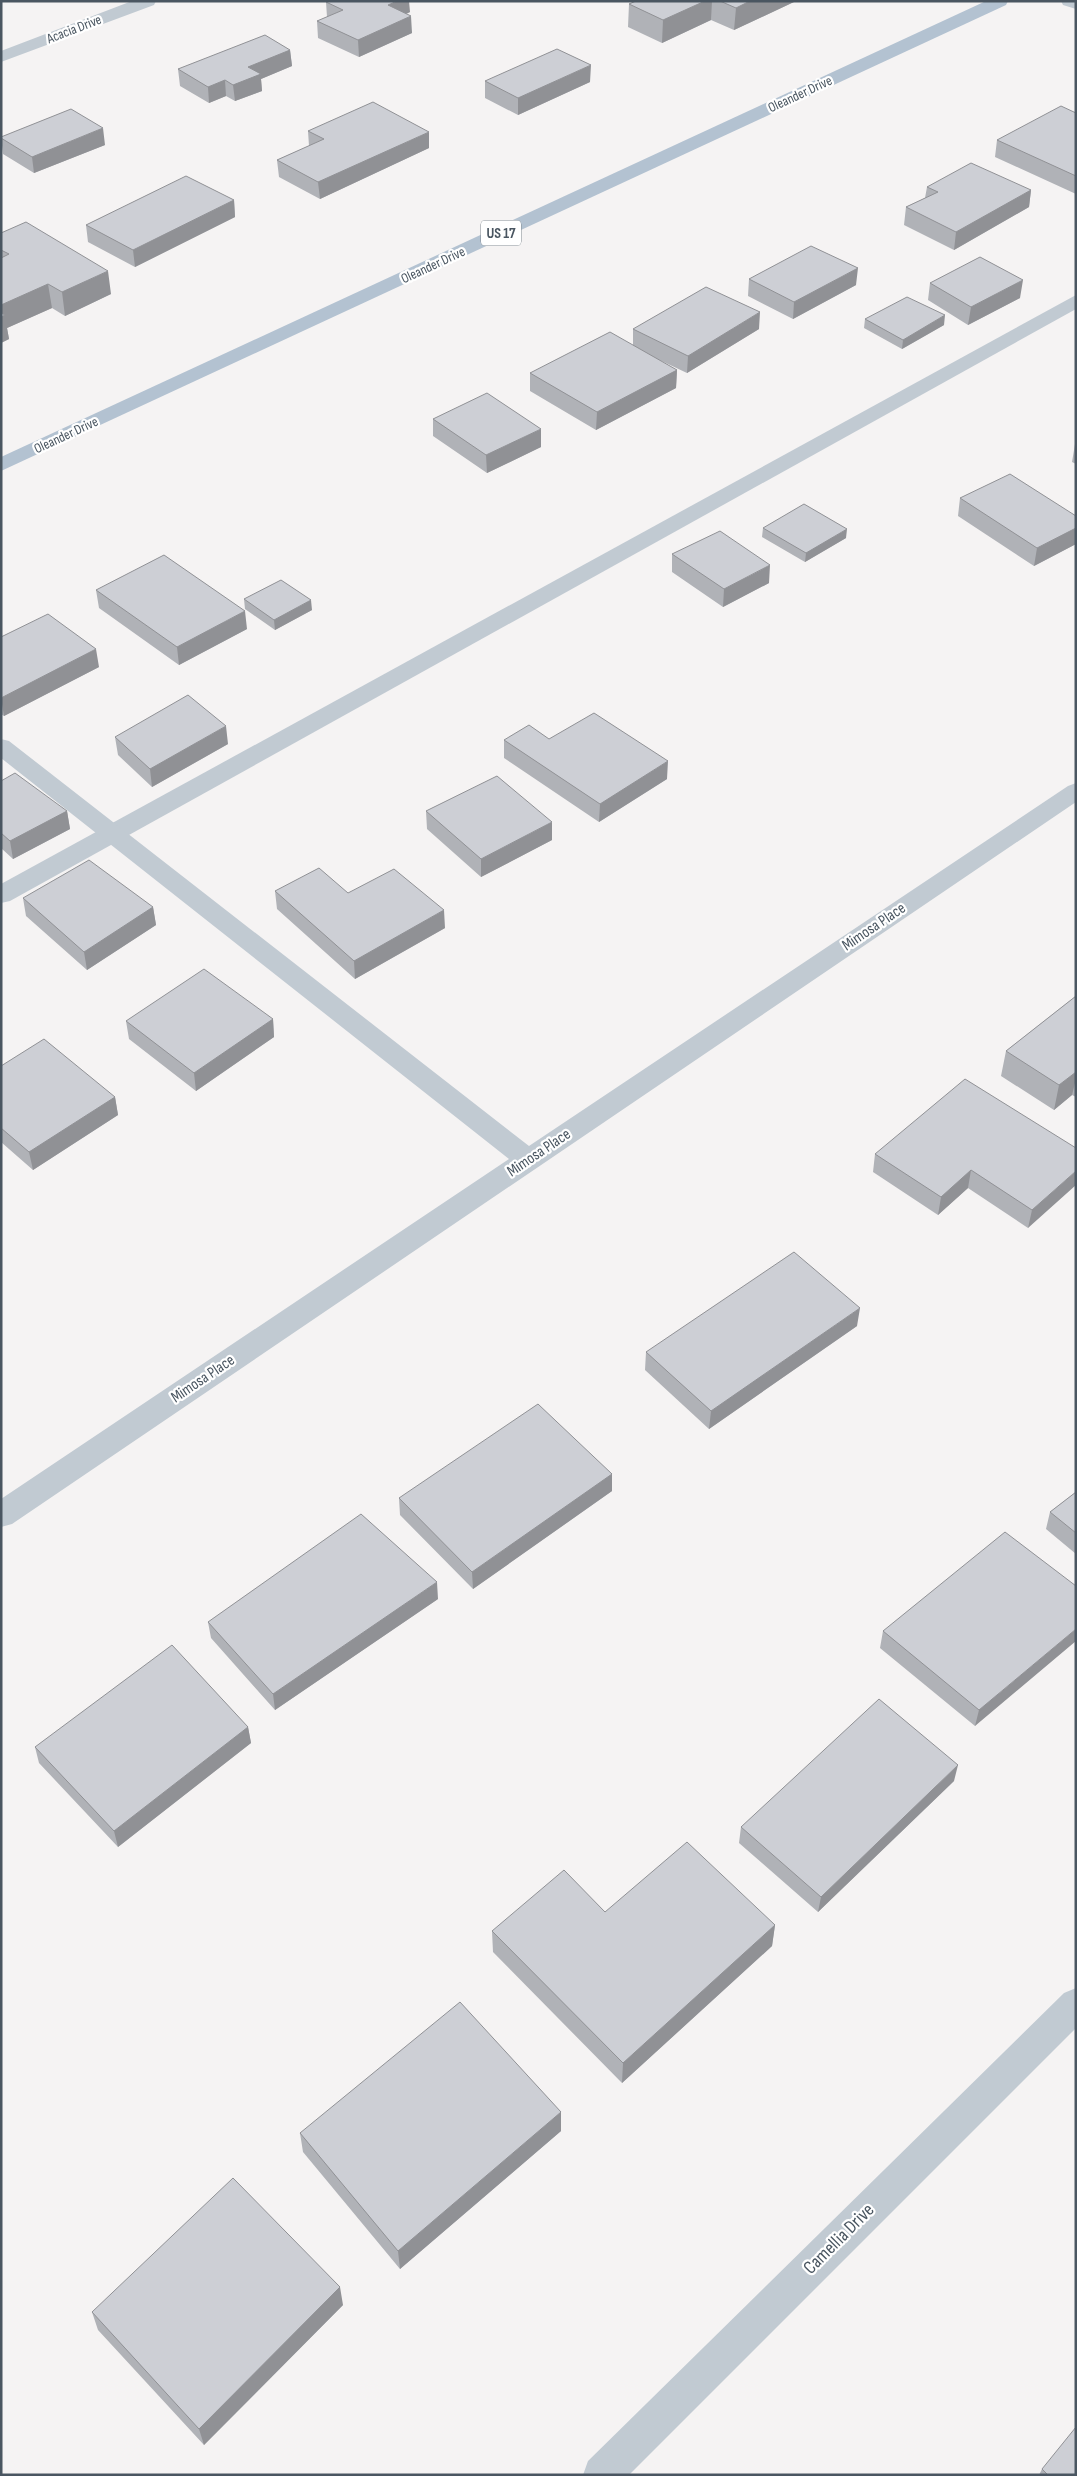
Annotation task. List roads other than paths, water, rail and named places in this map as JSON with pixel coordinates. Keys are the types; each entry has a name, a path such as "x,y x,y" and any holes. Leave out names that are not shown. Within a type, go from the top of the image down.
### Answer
{"main road":[{"name":"Oleander Drive","path":"1,465 1000,1"}],"street":[{"name":"Acacia Drive","path":"1,57 148,1"},
{"path":"1069,1 1076,4"},
{"path":"1,895 1076,301"},
{"path":"1,746 530,1160"},
{"name":"Mimosa Place","path":"1,1515 1076,791"},
{"name":"Camellia Drive","path":"602,2475 1076,2004"}]}
